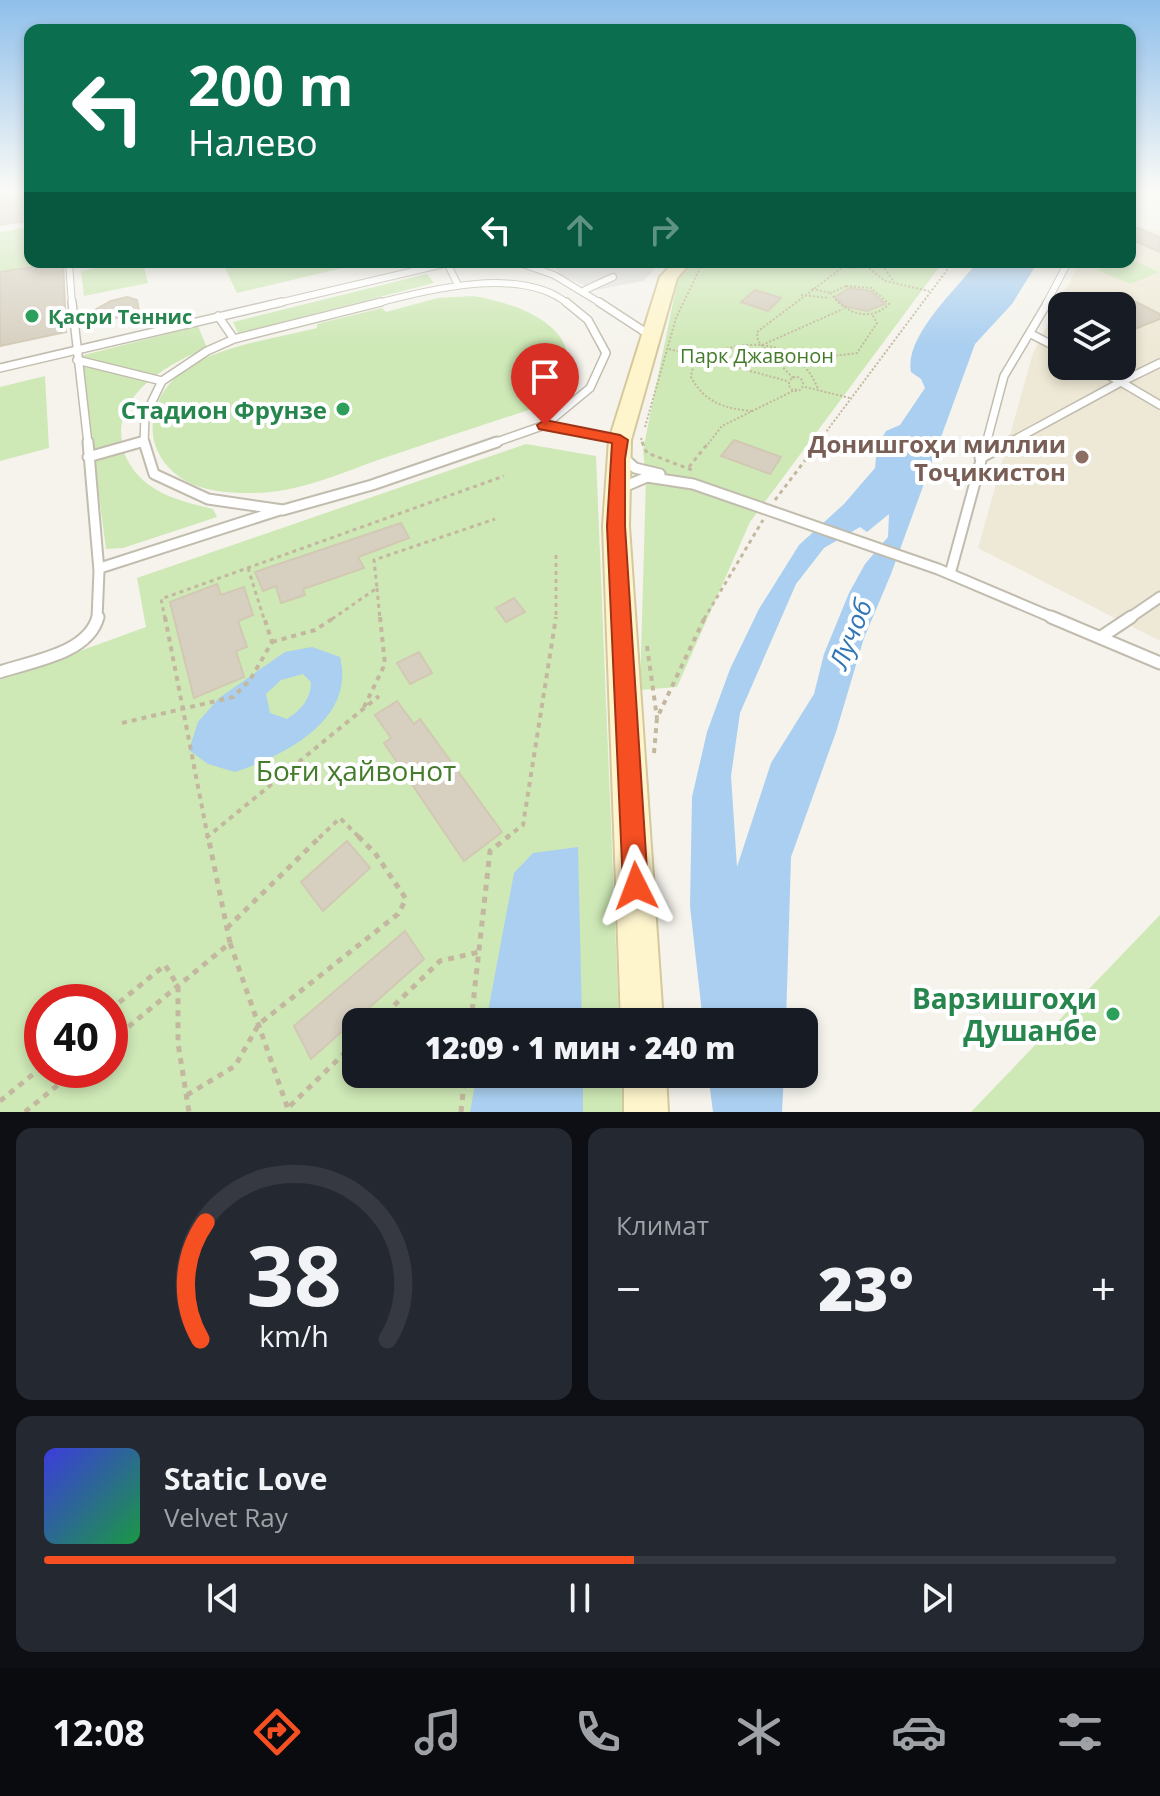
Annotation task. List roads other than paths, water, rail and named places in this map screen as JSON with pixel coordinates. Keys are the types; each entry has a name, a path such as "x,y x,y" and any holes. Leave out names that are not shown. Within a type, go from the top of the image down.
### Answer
{"street":[{"path":"641,1008 616,493 619,446 669,277 677,268"},
{"path":"645,1088 646,1112"}],"lane":[{"path":"0,672 64,648 96,629 100,620 100,568 75,350 69,268"},
{"path":"0,368 427,268"},
{"path":"451,268 458,285"},
{"path":"532,268 585,290 620,318 651,336"},
{"path":"950,574 1004,376 1031,334 1065,268"},
{"path":"585,290 613,277"},
{"path":"100,568 372,485 545,425 590,388 606,353 597,329 563,300 543,292 515,285 458,285 234,339 207,351 162,381 142,420 141,442 154,474 208,499 283,510"},
{"path":"218,316 234,339"},
{"path":"1031,334 1048,343"},
{"path":"77,360 162,381"},
{"path":"980,458 1160,363"},
{"path":"1117,380 1160,405"},
{"path":"545,425 619,446 635,468 769,509 938,569 1160,663"},
{"path":"88,457 141,442"},
{"path":"616,493 630,480 667,476"},
{"path":"1101,637 1160,597"}],"water":[{"name":"Лучоб","path":"972,268 1034,268 1012,304 975,344 891,574 864,638 836,732 791,857 786,1008 701,1008 690,906 692,797 707,732 730,669 759,609 799,545 844,504 875,468 877,447 886,431 900,425 925,388 921,379 911,372 911,358 924,328","holes":["889,514 888,537 865,564 849,593 824,654 814,694 771,763 737,867 731,776 740,713 796,584 824,548 860,527 867,532"]},
{"path":"312,647 340,657 342,680 337,700 312,732 274,756 235,772 208,764 189,750 198,722 219,698 285,652","holes":["303,674 311,682 307,699 292,716 287,719 270,713 266,694 281,680"]},
{"path":"578,847 582,1008 489,1008 514,873 533,853"},
{"path":"474,1088 583,1088 583,1112 470,1112"},
{"path":"710,1088 783,1088 782,1112 713,1112"}],"place":[{"name":"Қасри Теннис","path":"32,316"},
{"name":"Стадион Фрунзе","path":"343,409"},
{"name":"Донишгоҳи миллии Тоҷикистон","path":"1082,457"},
{"name":"Варзишгоҳи Душанбе","path":"1113,1014"}],"park label":[{"name":"Парк Джавонон","path":"757,355"},
{"name":"Боғи ҳайвонот","path":"356,770"}]}
